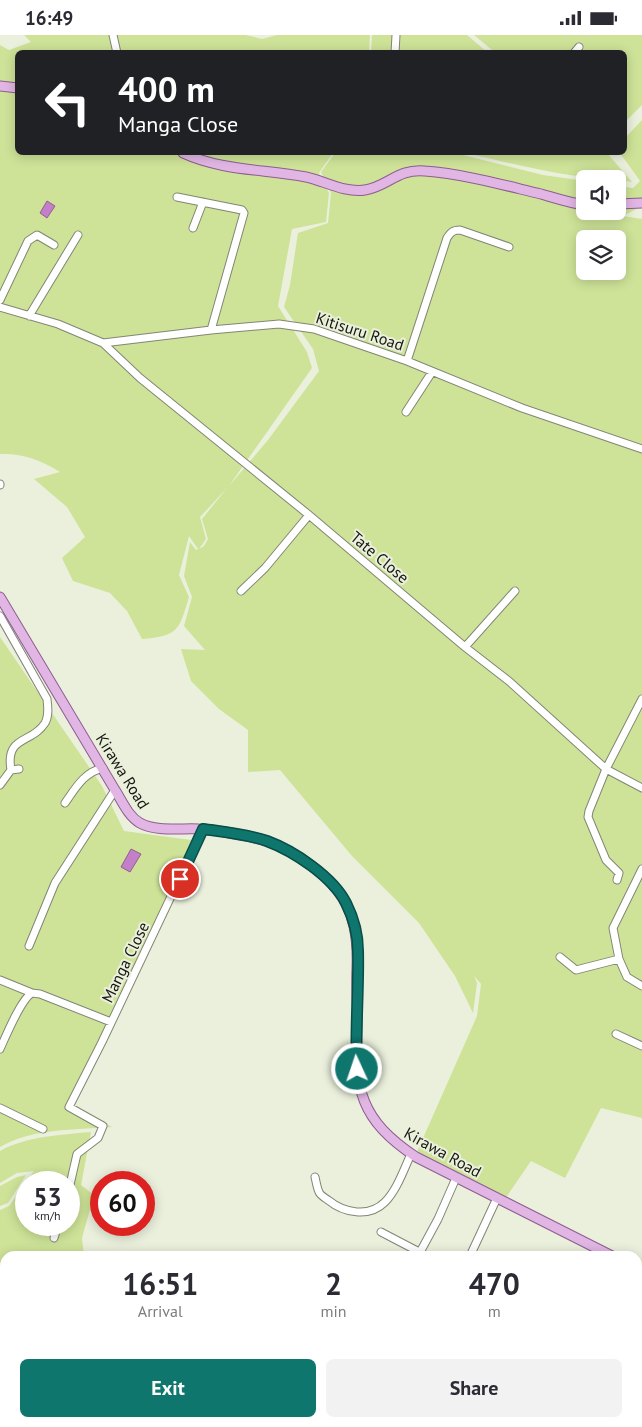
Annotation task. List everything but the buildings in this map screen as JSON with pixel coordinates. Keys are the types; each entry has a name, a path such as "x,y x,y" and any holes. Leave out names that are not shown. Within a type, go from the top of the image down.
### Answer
{"main road":[{"path":"0,85 15,88"},
{"path":"189,155 222,166 308,177 345,189 364,191 375,188 392,177 404,173 424,171 490,182 576,203"},
{"path":"626,204 642,203"},
{"name":"Kirawa Road","path":"0,597 130,815 145,825 158,828 203,829 254,837 284,848 309,864 336,889 345,901 351,914 358,950 356,1040 359,1087 365,1102 380,1127 392,1140 411,1153 456,1178 602,1251"}],"street":[{"path":"113,35 116,50"},
{"path":"395,50 396,35"},
{"path":"177,197 242,210 244,213 211,330"},
{"path":"193,228 203,202"},
{"path":"407,361 447,238 451,232 455,229 460,229 509,247"},
{"path":"0,299 28,241 37,235 54,245"},
{"path":"29,315 78,235"},
{"name":"Kitisuru Road","path":"0,307 58,324 103,343 279,324 314,329 407,361 507,402 642,449"},
{"name":"Tate Close","path":"103,343 140,378 309,515 465,647 510,682 606,769 642,788"},
{"path":"406,412 432,372"},
{"path":"241,591 265,569 309,515"},
{"path":"465,647 515,591"},
{"path":"0,616 47,699 48,711 45,722 36,732 20,741 11,750 10,770 0,785"},
{"path":"617,880 619,873 606,859 588,817 606,769 642,699"},
{"path":"65,803 83,779 94,771 103,768"},
{"path":"10,770 19,769"},
{"path":"29,946 55,883 115,790"},
{"name":"Manga Close","path":"73,1171 77,1154 98,1138 103,1126 69,1107 203,829"},
{"path":"642,869 613,929 619,959 627,977 642,986"},
{"path":"560,957 576,970 619,959"},
{"path":"0,980 111,1022"},
{"path":"0,1049 26,997 32,993"},
{"path":"616,1034 642,1046"},
{"path":"0,1108 43,1129"},
{"path":"315,1177 319,1192 330,1201 344,1210 362,1213 386,1202 411,1153"},
{"path":"424,1251 456,1178"},
{"path":"472,1251 497,1198"},
{"path":"381,1232 415,1251"}],"green space":[{"path":"24,35 246,35 262,39 277,35 370,35 369,50 15,50 15,155 332,155 319,173 329,193 326,222 292,229 278,306 307,352 312,368 229,486 268,440 319,371 313,349 284,307 290,285 298,233 328,223 331,193 321,172 334,155 463,155 543,175 576,180 576,220 626,220 626,216 642,219 642,1118 601,1108 565,1178 531,1161 505,1199 416,1154 477,1016 481,984 474,976 477,983 473,1013 455,976 419,923 352,856 280,770 248,772 248,730 219,709 191,681 181,649 205,650 184,626 192,597 184,576 190,542 196,550 198,549 189,536 179,575 189,597 183,617 176,629 170,633 164,636 142,639 127,611 110,593 73,581 62,558 85,537 67,507 34,479 60,472 31,458 0,454 0,45 9,50 31,42","holes":["227,488 202,519 208,539 204,546 199,549 206,539 200,517"]},
{"path":"372,35 467,35 485,50 371,50"},
{"path":"474,35 642,35 642,105 627,120 627,50 492,50"},
{"path":"642,120 642,206 626,214 626,187 633,188 640,181 621,155 627,155 627,136"},
{"path":"475,155 609,155 622,170 576,170 576,176"},
{"path":"626,175 632,182 626,181"},
{"path":"0,637 102,786 124,831 191,840 73,1106 112,1127 40,1133 26,1136 0,1147"},
{"path":"91,1132 81,1185 90,1192 90,1209 82,1238 83,1251 0,1251 0,1210 9,1206 15,1198 15,1236 80,1236 80,1171 15,1171 15,1174 0,1183 0,1151 32,1139"},
{"path":"15,1178 15,1192 8,1203 0,1206 0,1186"}],"shaded area":[{"path":"47,201 55,206 47,218 40,213"},
{"path":"131,849 141,854 130,872 121,867"}],"route":[{"path":"180,879 203,829 254,837 284,848 309,864 336,889 345,901 351,914 358,950 357,1069"}]}
